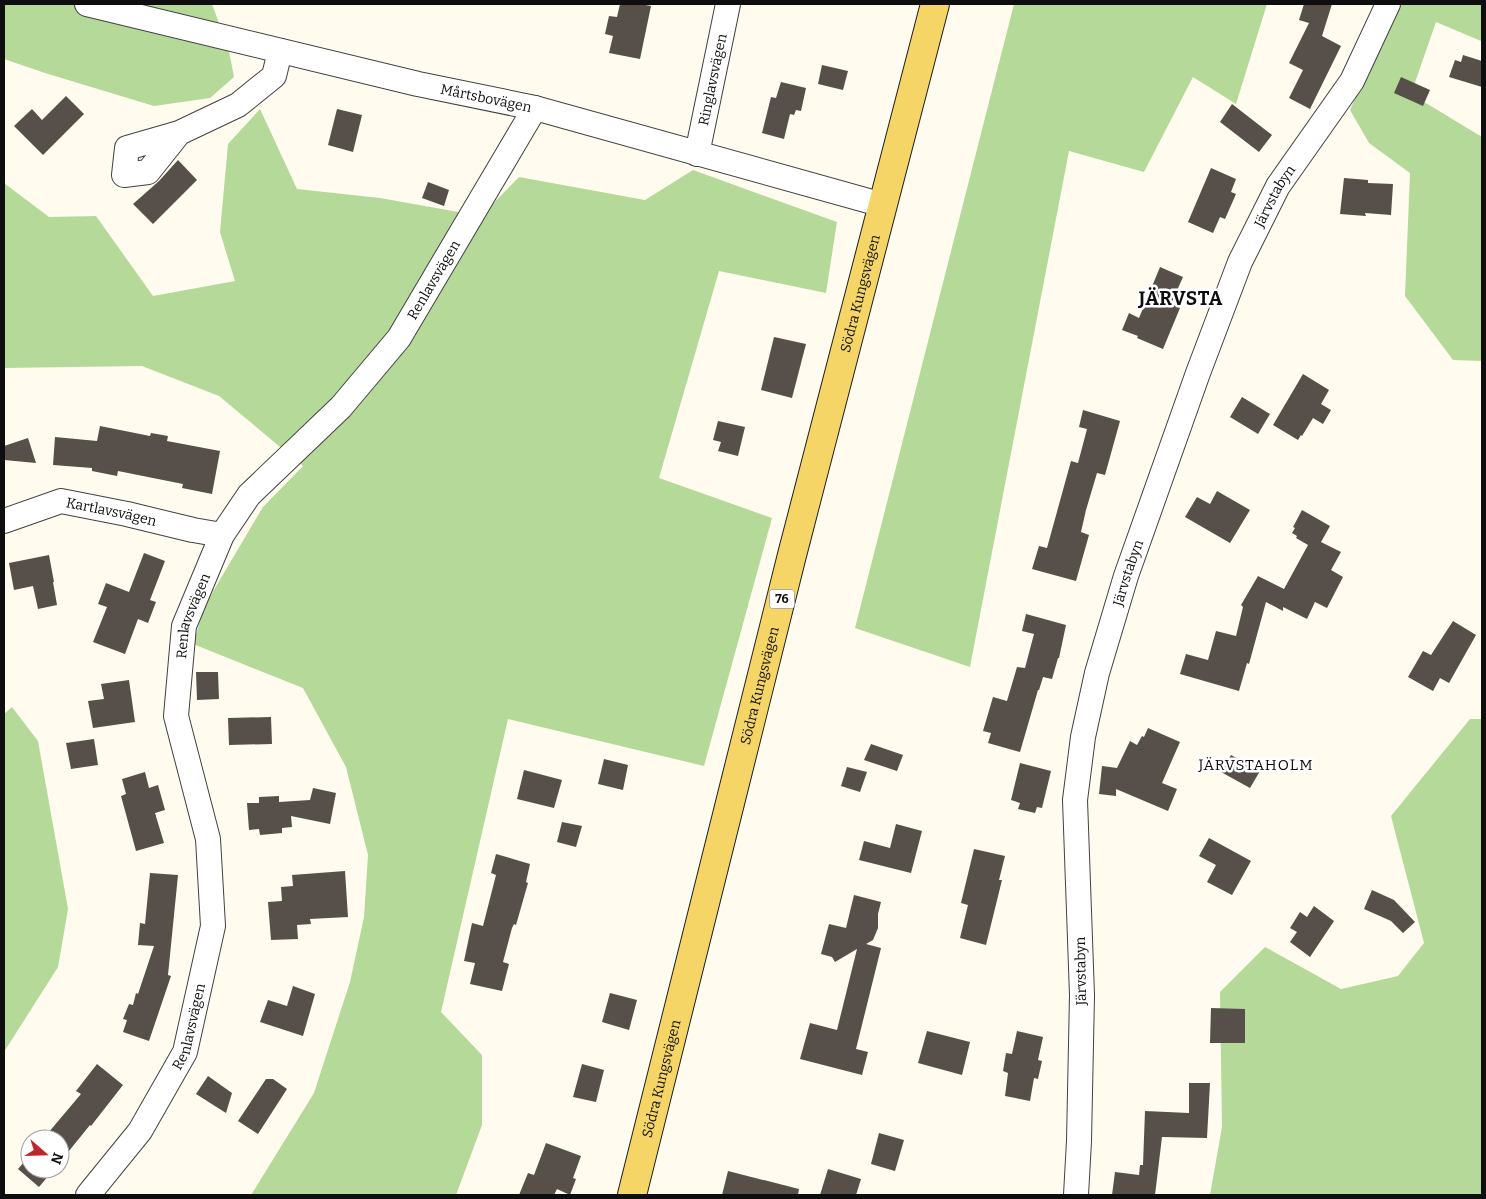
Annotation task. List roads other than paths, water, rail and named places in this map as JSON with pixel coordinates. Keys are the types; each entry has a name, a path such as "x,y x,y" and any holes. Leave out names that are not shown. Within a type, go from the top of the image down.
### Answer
{"main road":[{"name":"Södra Kungsvägen","path":"632,1195 795,546 935,4"}],"street":[{"name":"Mårtsbovägen","path":"87,4 418,84 534,108 883,205"},
{"name":"Ringlavsvägen","path":"697,154 728,4"},
{"name":"Järvstabyn","path":"1076,1195 1082,995 1075,800 1083,737 1097,673 1126,576 1198,373 1240,262 1278,186 1352,81 1388,4"},
{"path":"179,133 238,105 253,94 274,76 280,51"},
{"name":"Renlavsvägen","path":"88,1195 140,1131 185,1052 213,926 208,840 176,716 184,626 222,535 249,495 341,407 399,338 534,108"},
{"name":"Kartlavsvägen","path":"4,521 61,501 222,535"}],"district":[{"name":"JÄRVSTA","path":"1181,298"},
{"name":"JÄRVSTAHOLM","path":"1256,765"}]}
